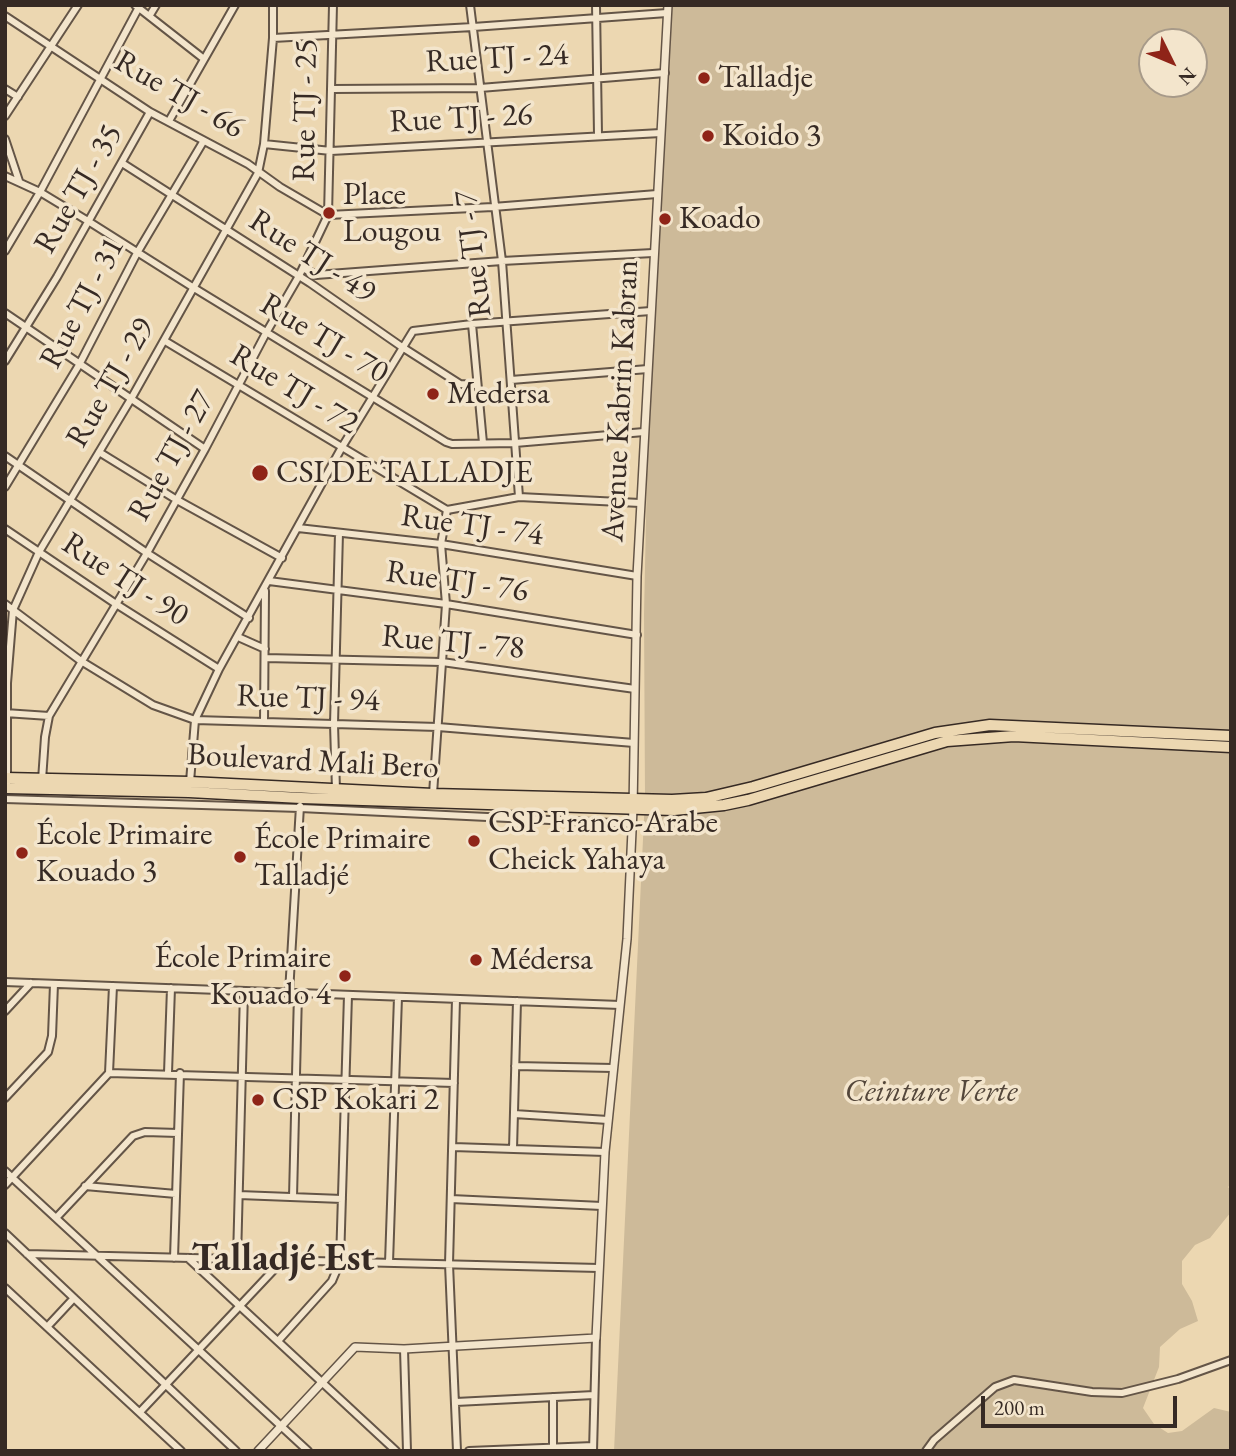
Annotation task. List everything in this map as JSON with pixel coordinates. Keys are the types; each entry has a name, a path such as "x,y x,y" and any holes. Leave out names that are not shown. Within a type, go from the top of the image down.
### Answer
{"main road":[{"path":"617,805 648,805 706,798 794,776 935,733 990,725 1231,736"},
{"path":"648,805 674,810 736,803 947,741 1014,736 1231,747"},
{"name":"Boulevard Mali Bero","path":"6,786 42,780 190,782 336,795 593,809 617,805"},
{"name":"Boulevard Mali Bero","path":"6,786 22,794 189,792 301,803 336,795 433,794 617,805"}],"street":[{"path":"5,116 78,5"},
{"path":"150,15 156,5"},
{"path":"169,121 235,5"},
{"name":"Rue TJ - 29","path":"6,786 6,682 13,610 39,552 165,341 258,173 264,144 273,5"},
{"name":"Rue TJ - 25","path":"328,215 332,5"},
{"name":"Rue TJ - 7","path":"470,5 493,207 502,261 519,498"},
{"path":"596,5 598,135"},
{"path":"6,247 40,192 137,6 204,59"},
{"path":"273,37 473,27 667,9"},
{"name":"Avenue Kabrin Kabran","path":"596,1338 605,1152 627,939 634,805 640,503 667,9"},
{"name":"Rue TJ - 66","path":"5,16 150,112 248,164 258,173 328,215"},
{"name":"Rue TJ - 24","path":"332,89 480,88 665,73"},
{"path":"5,89 18,97"},
{"name":"Rue TJ - 35","path":"5,361 150,112"},
{"name":"Rue TJ - 26","path":"264,144 331,151 661,133"},
{"path":"5,139 19,181"},
{"name":"Rue TJ - 31","path":"5,487 79,365 137,253 203,142"},
{"name":"Rue TJ - 49","path":"122,163 299,276 402,347 464,385 476,385"},
{"name":"Rue TJ - 70","path":"5,176 40,192 446,442 515,443 644,432"},
{"path":"328,215 493,207 657,194"},
{"name":"Rue TJ - 27","path":"42,780 49,716 177,500 299,276 328,215"},
{"path":"303,268 316,275 653,253"},
{"path":"190,782 195,720 219,669 371,396 416,330 651,311"},
{"path":"5,313 205,449"},
{"path":"472,324 482,443"},
{"name":"Rue TJ - 72","path":"165,341 447,510"},
{"path":"511,380 648,369"},
{"path":"99,452 177,500 282,558"},
{"path":"5,456 147,553 249,618"},
{"path":"433,794 446,604 442,544 447,510 519,498 640,503"},
{"name":"Rue TJ - 74","path":"299,528 442,544 637,576"},
{"name":"Rue TJ - 90","path":"5,529 219,669"},
{"path":"336,795 334,724 338,533"},
{"name":"Rue TJ - 76","path":"270,581 446,604 637,635"},
{"path":"264,722 265,589"},
{"name":"Rue TJ - 94","path":"5,604 81,661 153,705 195,720 438,727 634,743"},
{"path":"238,637 265,649"},
{"name":"Rue TJ - 78","path":"265,658 442,662 635,689"},
{"path":"6,713 49,716"},
{"path":"289,993 301,803 633,824"},
{"path":"593,809 593,822"},
{"path":"5,982 620,1004"},
{"path":"5,1011 31,983"},
{"path":"5,1098 8,1089 48,1052 52,1036 54,984"},
{"path":"5,1185 109,1073 113,986"},
{"path":"168,1073 171,988"},
{"path":"237,1259 244,991"},
{"path":"293,1197 298,993"},
{"path":"278,1341 332,1281 340,1262 348,995"},
{"path":"390,1263 398,997"},
{"path":"456,999 449,1264 457,1451"},
{"path":"513,1149 517,1001"},
{"path":"515,1066 613,1068"},
{"path":"109,1073 454,1083"},
{"path":"174,1258 180,1073"},
{"path":"514,1114 608,1120"},
{"path":"56,1217 133,1136 145,1132 178,1133"},
{"path":"453,1147 605,1152"},
{"path":"5,1171 308,1451"},
{"path":"85,1186 176,1194"},
{"path":"239,1195 342,1199"},
{"path":"450,1199 602,1206"},
{"path":"5,1233 236,1451"},
{"path":"27,1254 599,1268"},
{"path":"188,1258 396,1451"},
{"path":"140,1412 283,1260"},
{"path":"5,1288 181,1451"},
{"path":"47,1327 74,1298"},
{"path":"258,1451 355,1347 404,1349 596,1338 593,1448 469,1451"},
{"path":"404,1349 407,1451"},
{"path":"926,1451 934,1440 995,1387 1014,1380 1092,1392 1122,1393 1178,1379 1231,1360"},
{"path":"456,1402 594,1395"},
{"path":"553,1397 553,1447"}],"green space":[{"name":"Ceinture Verte","path":"671,5 1231,5 1231,1184 1228,1187 1231,1190 1231,1212 1210,1238 1195,1245 1182,1261 1182,1284 1192,1301 1198,1321 1180,1329 1160,1347 1159,1367 1143,1408 1154,1424 1168,1433 1182,1431 1214,1408 1231,1412 1231,1451 614,1451 645,797 644,614 647,473"}],"place":[{"name":"Talladje","path":"704,78"},
{"name":"Koido 3","path":"708,136"},
{"name":"Place Lougou","path":"329,213"},
{"name":"Koado","path":"665,219"},
{"name":"Medersa","path":"433,394"},
{"name":"CSI DE TALLADJE","path":"260,473"},
{"name":"CSP Franco-Arabe Cheick Yahaya","path":"474,841"},
{"name":"École Primaire Kouado 3","path":"22,853"},
{"name":"École Primaire Talladjé","path":"240,857"},
{"name":"Médersa","path":"476,960"},
{"name":"École Primaire Kouado 4","path":"345,976"},
{"name":"CSP Kokari 2","path":"258,1100"}],"district":[{"name":"Talladjé Est","path":"283,1260"}]}
